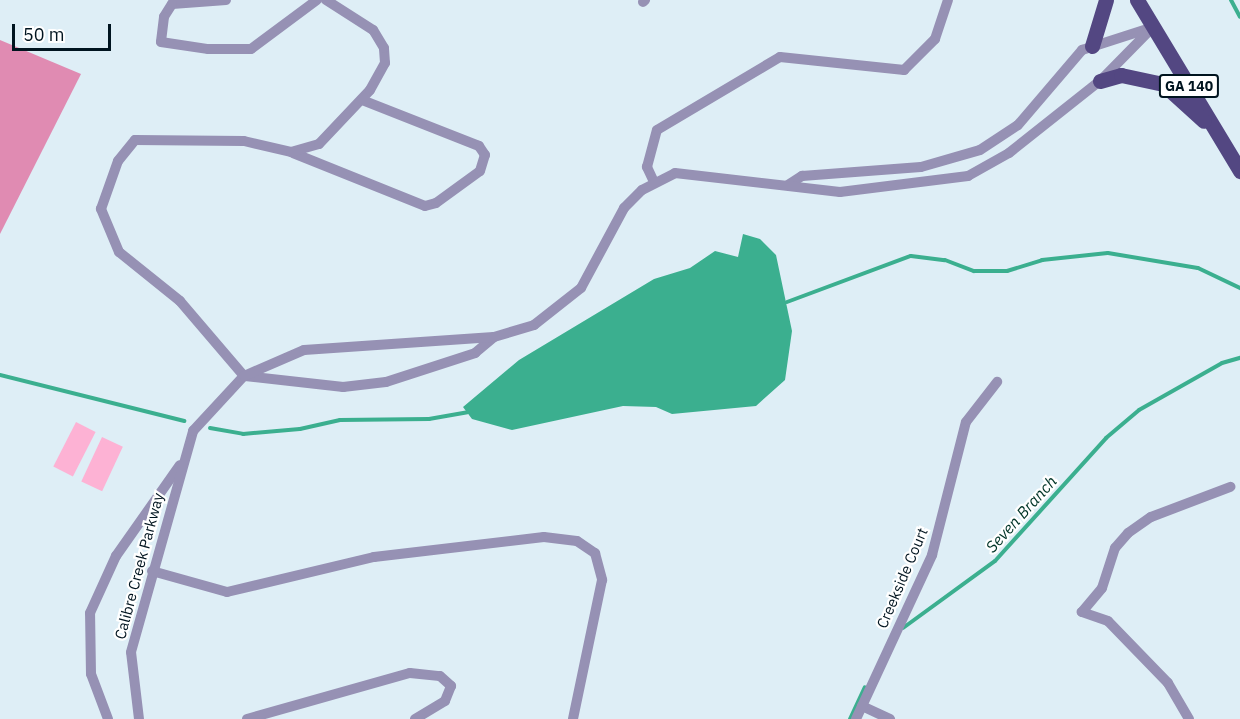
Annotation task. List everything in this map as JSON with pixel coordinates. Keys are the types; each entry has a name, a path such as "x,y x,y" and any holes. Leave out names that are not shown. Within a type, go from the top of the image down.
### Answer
{"main road":[{"path":"1092,46 1106,0"},
{"name":"GA 140","path":"1137,0 1240,171"},
{"path":"1100,81 1121,75 1163,84 1217,132"}],"street":[{"path":"226,0 172,4 164,16 161,42 208,49 251,49 317,0"},
{"path":"291,152 319,144 362,100 382,74 384,48 373,30 326,0"},
{"path":"654,182 647,167 657,130 780,57 904,70 935,39 948,0"},
{"name":"Calibre Creek Parkway","path":"788,185 802,176 954,161 1018,125 1082,50 1153,27"},
{"name":"Calibre Creek Parkway","path":"139,719 131,652 185,457 193,431 244,376 304,350 494,337 534,325 568,302 591,273 624,208 654,182 688,172 788,185 803,191 840,192 968,176 1028,139 1100,81 1153,27"},
{"path":"244,376 180,301 119,252 101,209 118,161 135,140 244,141 291,152 425,206 436,203 480,171 485,155 479,146 362,100"},
{"path":"1018,125 1028,139"},
{"path":"839,173 840,192"},
{"name":"Calibre Creek Parkway","path":"244,376 343,387 387,382 475,353 494,337"},
{"name":"Creekside Court","path":"856,719 932,555 966,422 996,382"},
{"name":"Calibre Creek Parkway","path":"108,719 92,674 90,613 116,556 185,457"},
{"path":"1190,719 1168,683 1108,621 1082,612 1102,588 1115,548 1128,532 1151,517 1230,487"},
{"path":"152,571 227,592 374,557 544,537 577,541 595,553 602,580 573,719"},
{"path":"247,719 410,673 440,676 451,686 444,701 415,719"},
{"path":"862,706 890,719"}],"shaded area":[{"path":"0,40 81,74 0,234"},
{"path":"743,234 760,239 776,255 792,331 785,380 756,406 672,414 656,407 623,406 512,430 472,419 463,407 519,360 654,279 690,268 715,251 738,257"},
{"path":"76,422 96,432 73,477 53,467"},
{"path":"102,437 123,447 102,491 81,481"}],"waterway":[{"path":"1231,0 1240,17"},
{"path":"787,302 911,256 945,260 974,271 1007,271 1042,260 1108,253 1198,268 1240,288"},
{"name":"Seven Branch","path":"903,628 995,561 1106,438 1139,410 1222,363 1240,358"},
{"path":"0,375 184,421"},
{"path":"210,428 243,434 300,429 340,420 429,419 467,412"},
{"name":"Seven Branch","path":"850,719 865,687"}]}
